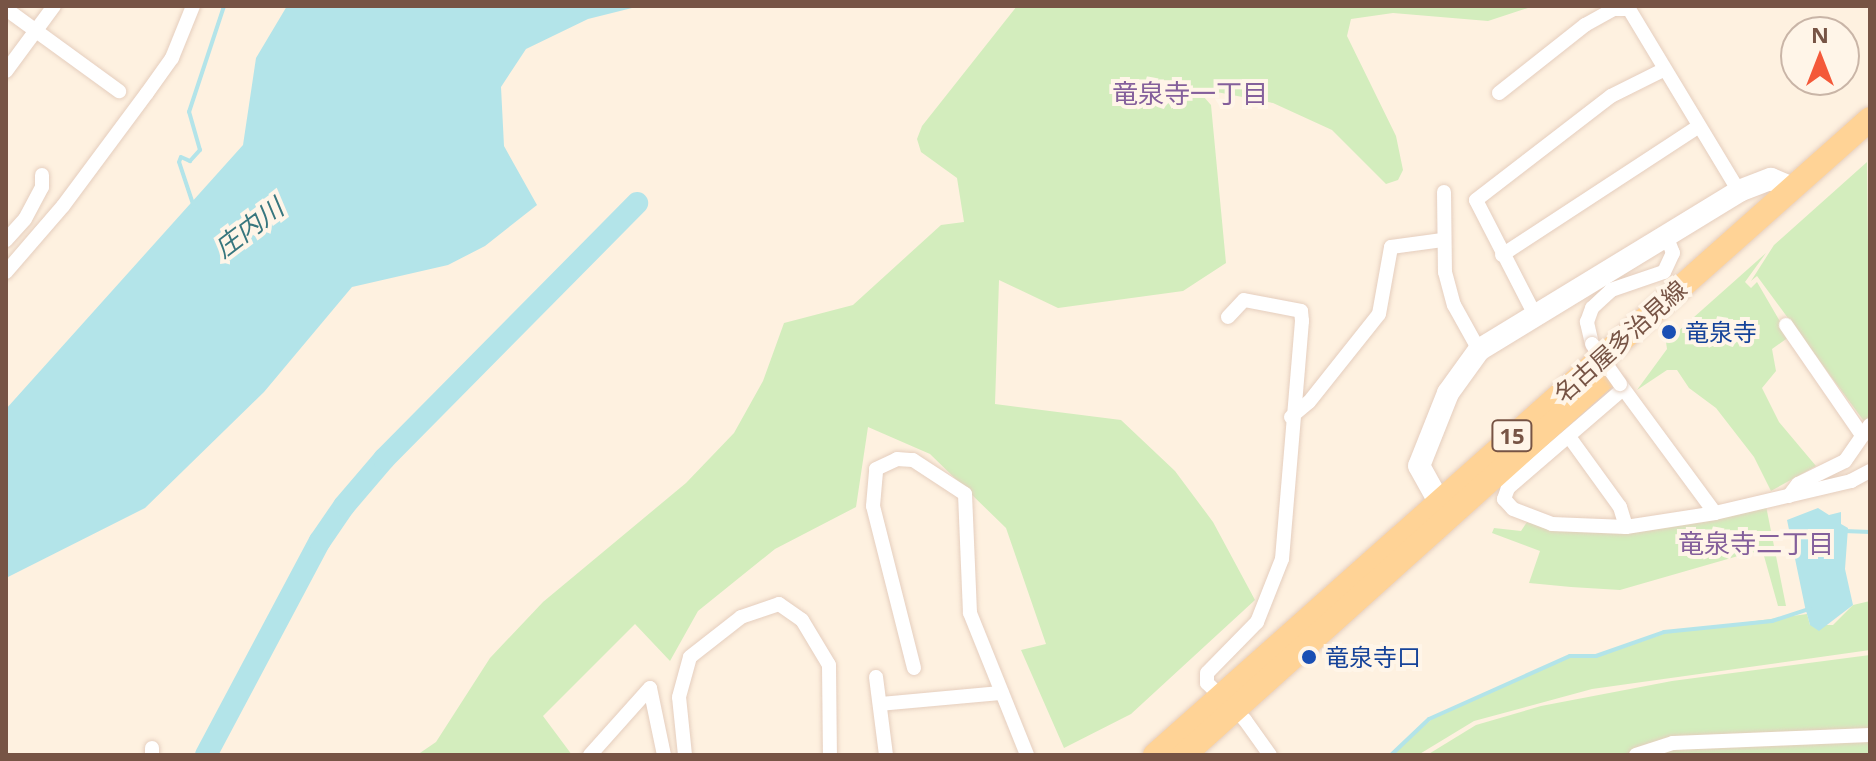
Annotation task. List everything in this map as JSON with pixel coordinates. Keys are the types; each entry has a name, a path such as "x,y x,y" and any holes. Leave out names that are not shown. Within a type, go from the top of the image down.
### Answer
{"main road":[{"name":"名古屋多治見線","path":"1155,755 1226,703 1870,119"},
{"name":"名古屋多治見線","path":"1446,506 1870,140"},
{"name":"名古屋多治見線","path":"1184,755 1226,703"}],"street":[{"path":"6,71 54,6"},
{"path":"6,272 63,206 172,58 193,6"},
{"path":"1499,93 1567,38 1622,7 1629,9 1739,191"},
{"path":"6,9 119,91"},
{"path":"1535,315 1476,200 1611,96 1665,69"},
{"path":"1502,255 1699,126"},
{"path":"6,240 25,219 42,187 42,175"},
{"path":"1446,506 1419,466 1448,393 1479,350 1667,238 1739,191 1771,179 1792,188"},
{"path":"1444,192 1443,240 1454,305 1479,350"},
{"path":"1667,238 1673,253 1664,272 1611,290 1592,308 1587,322 1592,344 1715,513"},
{"path":"1291,417 1309,402 1379,314 1391,247 1443,240"},
{"path":"1228,317 1244,300 1301,311 1291,417 1289,502 1282,559 1257,622 1207,673 1207,683 1270,755"},
{"path":"1786,325 1866,430 1845,461 1798,484 1789,496"},
{"path":"1622,387 1570,438 1508,488 1504,499 1513,509 1552,524 1626,527 1715,513 1789,496 1870,471"},
{"path":"1570,438 1620,507 1626,527"},
{"path":"914,668 873,506 876,469 897,459 913,460 965,494 970,613 1027,755"},
{"path":"685,755 679,697 690,657 741,617 779,604 802,620 829,665 830,755"},
{"path":"876,677 886,755"},
{"path":"590,755 650,688 664,755"},
{"path":"880,704 1002,693"},
{"path":"1636,755 1673,743 1870,735"}],"green space":[{"path":"1017,6 1534,6 1488,21 1393,13 1351,19 1347,36 1396,136 1403,170 1398,180 1386,184 1332,130 1273,103 1196,88 1211,105 1226,263 1183,291 1058,308 999,280 995,404 1121,420 1175,471 1213,522 1255,600 1131,714 1064,748 1021,650 1046,644 1006,528 930,454 868,427 856,507 775,549 698,611 670,661 635,624 543,716 572,755 417,755 436,742 490,658 543,602 686,483 734,433 763,381 784,323 853,305 941,225 964,222 957,178 921,152 917,139 922,126"},
{"path":"1867,162 1870,419 1866,424 1757,276 1751,281 1774,245"},
{"path":"1766,253 1745,282 1751,288 1757,282 1789,337 1772,349 1776,371 1762,388 1779,422 1816,466 1771,491 1754,457 1716,408 1689,388 1677,370 1667,370 1637,390 1667,349 1666,342"},
{"path":"1766,506 1786,606 1778,606 1764,556 1752,552 1620,590 1571,587 1529,583 1540,551 1492,533 1494,528 1521,531 1527,522 1557,530 1636,531"},
{"path":"1870,601 1870,650 1592,689 1474,721 1418,755 1391,755 1432,719 1570,657 1597,657 1666,633 1807,614 1810,625 1833,625 1853,605"},
{"path":"1870,655 1870,755 1427,755 1476,725 1541,706 1672,681"}],"water":[{"name":"庄内川","path":"287,6 640,6 588,19 526,49 501,87 504,146 537,205 485,246 448,265 352,287 264,392 145,508 6,578 6,409 243,145 256,58"},
{"path":"1818,508 1829,515 1841,512 1841,524 1848,528 1845,569 1853,605 1819,631 1810,625 1787,520"}],"waterway":[{"path":"194,207 179,162 181,157 190,161 200,150 189,112 224,6"},
{"path":"206,755 320,541 344,506 384,459 637,203"},
{"path":"1844,531 1870,532"},
{"path":"1391,755 1429,719 1570,656 1596,656 1664,632 1772,621 1810,609"}],"place":[{"name":"竜泉寺","path":"1669,332"},
{"name":"竜泉寺口","path":"1309,657"}],"district":[{"name":"竜泉寺一丁目","path":"1190,94"},
{"name":"竜泉寺二丁目","path":"1756,544"}]}
